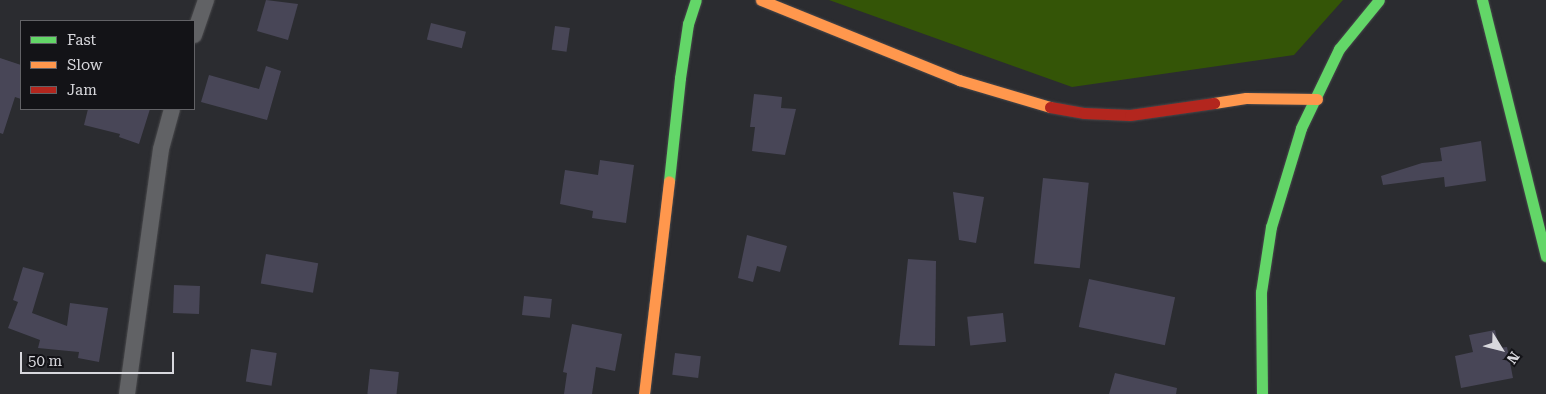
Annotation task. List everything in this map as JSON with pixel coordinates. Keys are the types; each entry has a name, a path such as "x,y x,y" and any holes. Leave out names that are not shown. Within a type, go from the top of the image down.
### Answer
{"main road":[{"path":"644,394 655,320 680,78 688,24 696,0"},
{"path":"761,0 959,80 1028,103 1084,113 1130,115 1246,98 1317,100"},
{"path":"1262,394 1261,292 1271,227 1301,128 1317,100 1339,49 1379,0"},
{"path":"1482,0 1542,216 1546,256"}],"street":[{"path":"195,32 206,0"},
{"path":"127,394 161,149 172,110"}],"green space":[{"path":"829,0 1343,0 1294,55 1072,87"}],"building":[{"path":"266,0 298,4 288,40 257,31"},
{"path":"431,23 466,32 462,48 427,39"},
{"path":"555,26 570,28 567,52 552,50"},
{"path":"0,58 20,65 20,99 15,97 3,134 0,133"},
{"path":"266,66 281,71 267,120 201,102 209,75 259,89"},
{"path":"754,94 782,97 781,108 796,109 785,155 752,151 755,127 750,127"},
{"path":"88,110 150,110 139,144 119,137 120,134 84,125"},
{"path":"1481,141 1486,181 1445,187 1444,177 1383,185 1381,176 1422,163 1442,161 1440,148"},
{"path":"600,160 634,165 626,223 592,218 593,211 560,204 565,170 598,175"},
{"path":"1043,178 1089,183 1080,268 1034,264"},
{"path":"953,192 984,197 976,243 959,240"},
{"path":"747,235 787,246 780,272 757,266 753,282 738,278"},
{"path":"266,254 318,263 313,293 261,284"},
{"path":"908,259 936,261 935,346 899,345"},
{"path":"23,267 44,273 32,313 67,326 70,303 108,308 99,362 78,358 79,352 38,348 40,340 8,328 18,302 13,300"},
{"path":"1089,279 1175,297 1165,345 1079,327"},
{"path":"174,285 200,286 199,314 173,313"},
{"path":"524,296 552,299 550,318 522,315"},
{"path":"1003,313 1006,342 970,346 967,317"},
{"path":"572,324 622,334 615,371 596,367 592,394 564,394 567,373 563,372"},
{"path":"1495,330 1499,348 1507,347 1513,378 1461,388 1455,356 1473,352 1469,335"},
{"path":"251,349 277,353 272,386 246,382"},
{"path":"675,353 701,356 698,378 672,375"},
{"path":"370,369 399,372 397,394 367,394"},
{"path":"1115,373 1177,388 1176,394 1109,394"}],"traffic: fast":[{"path":"669,181 688,24 696,0"},
{"path":"1262,394 1261,292 1271,227 1301,128 1339,49 1379,0"},
{"path":"1482,0 1546,256"}],"traffic: slow":[{"path":"761,0 959,80 1050,107"},
{"path":"1214,103 1246,98 1317,99"},
{"path":"644,394 669,181"}],"traffic: jam":[{"path":"1050,107 1084,113 1130,115 1214,103"}]}
